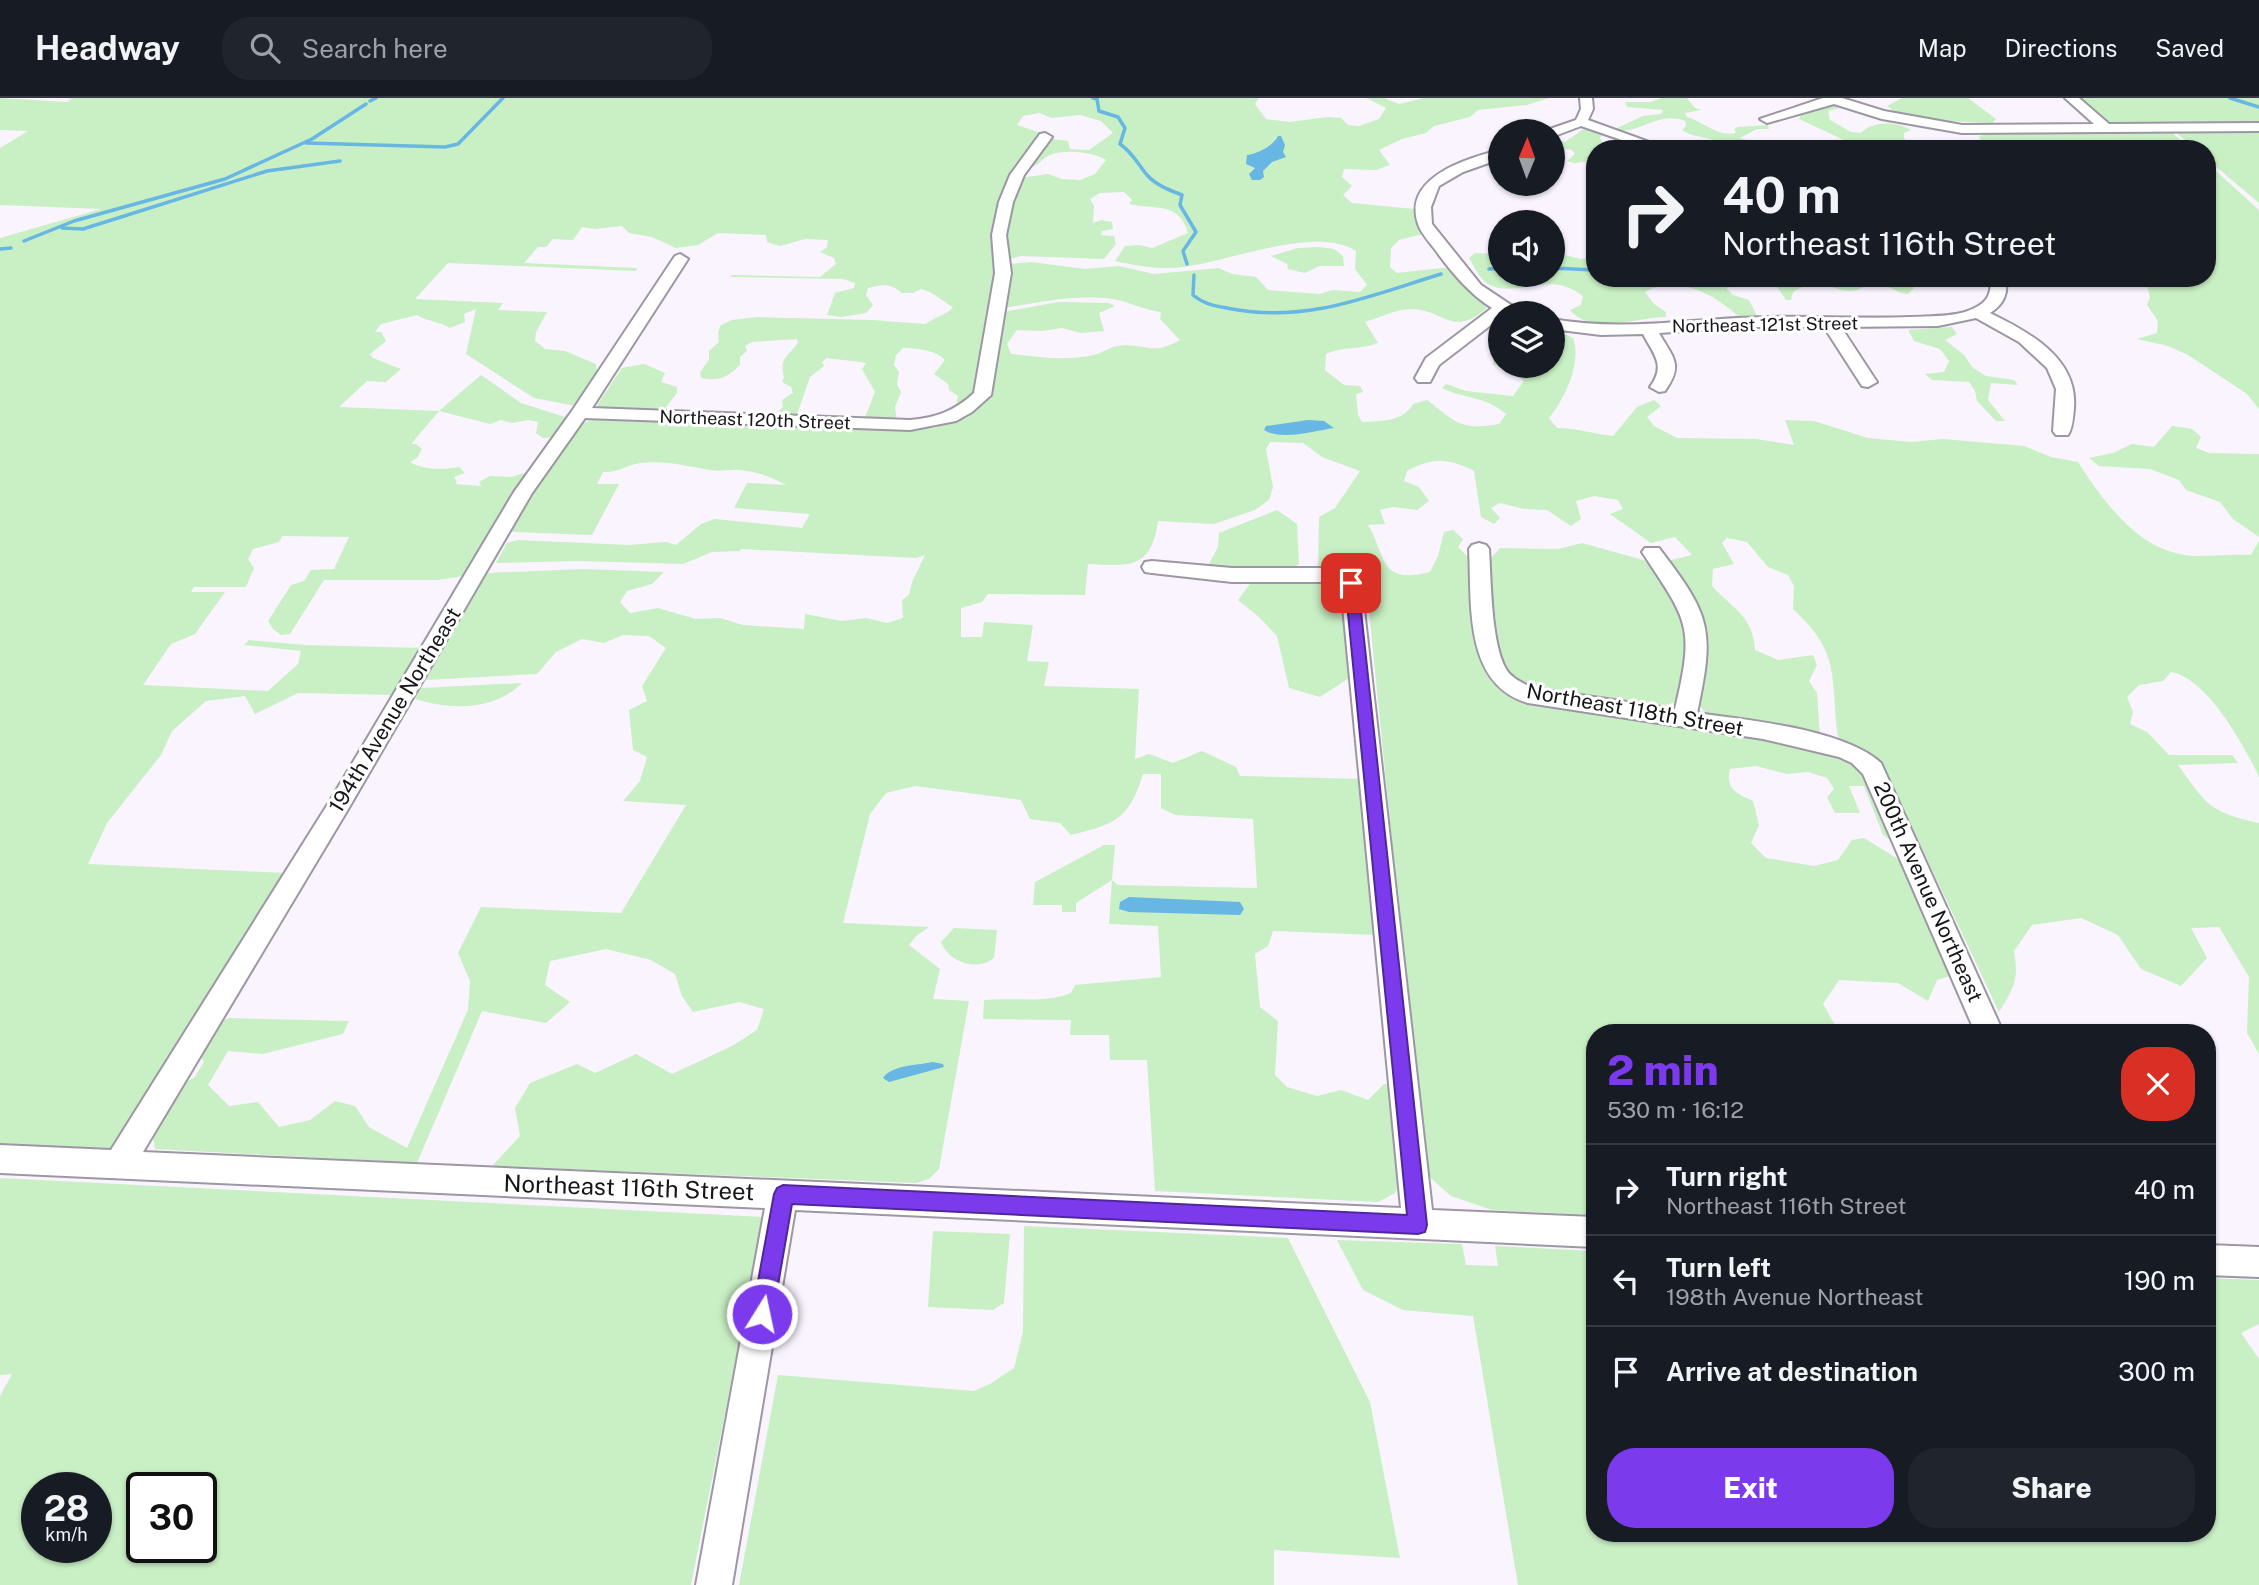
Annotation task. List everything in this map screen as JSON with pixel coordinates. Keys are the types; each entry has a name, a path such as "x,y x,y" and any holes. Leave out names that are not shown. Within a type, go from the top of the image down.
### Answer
{"street":[{"path":"1581,122 1587,109 1587,98"},
{"path":"2071,98 2106,128"},
{"path":"1767,119 1832,99 1905,121 1962,129 2259,127"},
{"path":"1565,128 1581,122 1635,140"},
{"path":"1962,129 1967,140"},
{"name":"Northeast 120th Street","path":"580,413 929,424 947,420 971,406 982,394 1003,273 999,235 1004,213 1017,175 1045,137"},
{"path":"1488,160 1436,180 1423,200 1422,212 1425,223 1447,254 1476,288 1494,301"},
{"name":"194th Avenue Northeast","path":"118,1166 339,805 523,492 580,413 680,259"},
{"path":"1978,313 1995,304 1999,287"},
{"path":"1978,313 2012,330 2038,349 2061,377 2065,401 2062,431"},
{"name":"Northeast 121st Street","path":"1565,326 1587,329 1706,323 1938,321 1978,313"},
{"path":"1830,323 1868,382"},
{"path":"1424,378 1432,362 1488,324"},
{"path":"1648,328 1667,363 1667,376 1659,387"},
{"name":"Northeast 118th Street","path":"1479,549 1489,647 1494,669 1508,685 1528,695 1763,732 1860,757"},
{"path":"1651,552 1671,578 1697,630 1697,657 1685,719"},
{"path":"1152,567 1232,575 1337,575 1351,583 1418,1225"},
{"name":"200th Avenue Northeast","path":"1860,757 1879,779 1986,1024"},
{"name":"Northeast 116th Street","path":"0,1159 1586,1232"},
{"path":"714,1585 783,1194"},
{"path":"2216,1260 2259,1262"}],"green space":[{"path":"0,98 67,102 72,99 66,98 1259,98 1255,104 1266,119 1289,122 1328,117 1341,118 1348,125 1359,126 1379,119 1386,108 1366,98 1384,98 1399,104 1424,98 1549,98 1527,105 1478,110 1470,117 1434,126 1426,133 1402,139 1379,150 1390,165 1376,170 1344,169 1342,177 1352,186 1343,195 1352,203 1414,209 1423,234 1399,240 1391,248 1390,267 1397,273 1451,267 1487,308 1475,317 1456,322 1421,310 1392,312 1365,322 1378,343 1326,354 1325,370 1344,385 1360,386 1363,392 1356,394 1358,415 1362,422 1384,421 1397,417 1409,410 1413,404 1427,400 1459,423 1475,426 1499,424 1506,414 1498,408 1442,388 1446,384 1466,391 1513,396 1524,381 1520,378 1565,378 1565,334 1573,338 1575,358 1574,369 1561,401 1549,418 1557,428 1613,436 1637,407 1654,400 1661,406 1647,417 1654,426 1677,438 1756,439 1794,445 1785,420 1814,421 1868,438 1911,442 1943,439 2024,446 2051,457 2078,462 2113,510 2142,537 2159,547 2197,556 2251,555 2259,541 2259,777 2223,715 2198,686 2185,677 2171,672 2163,681 2139,685 2127,697 2133,712 2130,724 2147,732 2169,755 2232,755 2238,763 2178,765 2211,805 2229,815 2259,823 2259,1054 2247,1033 2249,977 2219,927 2191,928 2207,958 2181,986 2141,969 2118,935 2081,918 2032,925 2014,951 2014,983 1999,1012 1886,772 1874,758 1848,747 1838,737 1833,682 1827,653 1809,625 1793,609 1794,586 1788,575 1768,567 1747,542 1727,538 1722,543 1734,564 1713,569 1712,586 1746,621 1751,629 1755,650 1778,660 1813,655 1817,665 1809,681 1817,693 1820,738 1706,713 1699,705 1703,631 1685,588 1667,561 1692,555 1675,537 1651,543 1610,514 1623,509 1618,500 1594,496 1576,501 1581,519 1571,526 1547,510 1524,509 1500,503 1491,508 1500,518 1494,524 1481,517 1474,471 1448,462 1433,461 1407,471 1404,481 1419,487 1429,501 1417,510 1393,507 1380,510 1385,524 1368,525 1387,565 1401,574 1430,572 1438,556 1444,532 1453,530 1463,539 1458,547 1471,560 1482,664 1495,682 1518,698 1792,740 1844,757 1862,767 1876,784 1903,848 1883,835 1864,786 1849,786 1860,813 1835,813 1827,797 1834,789 1827,778 1808,772 1787,774 1756,766 1730,769 1729,781 1737,793 1753,801 1759,825 1751,843 1766,858 1814,866 1838,860 1852,840 1864,838 1906,864 1953,975 1937,980 1928,1001 1898,983 1839,980 1823,1004 1834,1024 1586,1024 1586,1215 1492,1210 1451,1196 1425,1173 1366,580 1353,572 1318,568 1319,517 1335,508 1360,471 1322,457 1303,443 1270,442 1266,449 1273,487 1269,500 1255,510 1214,524 1158,521 1150,549 1136,562 1115,565 1088,564 1085,595 988,594 982,602 961,608 961,637 982,637 984,622 1033,625 1027,661 1049,662 1044,686 1139,689 1135,759 1149,754 1173,763 1202,751 1236,767 1240,776 1366,779 1377,935 1273,931 1268,946 1255,954 1260,1007 1278,1021 1275,1075 1287,1087 1317,1096 1341,1090 1368,1100 1384,1084 1394,1084 1402,1176 1395,1193 1378,1202 1155,1191 1147,1060 1110,1060 1109,1035 1070,1035 1071,1020 983,1019 984,1000 1051,998 1071,993 1075,985 1161,977 1158,926 1109,924 1112,880 1118,885 1257,888 1253,819 1175,815 1161,808 1161,774 1143,774 1132,801 1119,817 1110,823 1071,835 1060,823 1030,819 1021,800 915,786 886,793 870,814 843,923 929,927 909,945 940,969 933,999 969,1001 939,1169 929,1179 916,1183 492,1166 520,1136 515,1108 530,1083 577,1064 595,1073 636,1054 672,1074 732,1046 757,1030 764,1009 739,1002 693,1012 682,996 675,974 651,960 606,949 550,961 545,985 570,1002 546,1023 482,1011 417,1163 155,1149 153,1137 181,1084 194,1078 204,1062 198,1054 216,1023 229,1018 349,1021 343,1034 263,1054 228,1051 208,1085 229,1106 258,1102 279,1127 310,1120 335,1101 355,1106 369,1127 407,1148 468,1010 470,981 458,953 481,907 621,913 686,805 623,801 640,781 647,757 633,750 629,710 647,701 642,686 666,648 649,636 623,635 604,643 582,639 556,652 537,674 425,680 488,573 583,569 664,572 652,584 627,591 620,602 630,613 658,608 696,619 720,618 743,625 804,629 805,614 842,621 866,618 887,623 903,618 902,600 909,595 925,555 916,558 741,549 712,552 683,564 577,561 496,563 507,543 518,540 629,545 666,542 676,545 701,524 715,519 802,528 810,514 734,508 747,483 786,485 763,475 649,462 603,472 597,484 619,484 592,535 513,532 511,530 545,470 580,424 602,417 934,428 967,418 992,393 997,326 1003,312 1058,302 1109,303 1115,306 1099,313 1104,331 1081,333 1062,328 1017,330 1007,344 1011,354 1075,358 1097,354 1117,346 1161,348 1180,340 1160,319 1161,312 1113,299 1072,298 1004,308 1010,264 1031,262 1085,269 1119,266 1154,274 1219,268 1232,274 1256,277 1268,290 1319,294 1333,290 1360,292 1367,285 1355,269 1356,251 1339,244 1319,242 1273,247 1184,267 1149,267 1115,261 1125,246 1152,248 1188,233 1179,216 1172,211 1129,204 1132,200 1124,192 1100,193 1090,199 1094,206 1093,223 1101,220 1112,222 1113,229 1102,231 1101,235 1114,236 1116,244 1104,259 1021,256 1006,260 1005,227 1020,178 1048,174 1062,179 1080,180 1095,174 1106,160 1087,153 1063,152 1050,155 1026,169 1053,139 1068,141 1070,149 1089,150 1113,133 1101,121 1080,115 1052,118 1039,113 1023,116 1017,125 1041,133 1042,137 1010,180 996,217 993,236 998,277 983,368 975,393 959,410 956,404 958,396 934,374 945,360 920,349 903,348 896,355 894,365 899,372 897,384 901,392 895,407 897,421 864,420 875,392 862,369 866,363 827,358 822,362 824,366 810,377 796,417 780,416 782,400 793,393 791,387 782,382 783,362 798,343 797,339 752,342 745,346 747,351 740,357 740,365 731,373 718,379 701,378 700,372 709,360 709,351 719,342 718,332 721,325 732,320 757,317 925,324 953,307 926,290 902,293 894,287 882,285 868,288 866,295 873,305 866,313 841,317 827,315 835,293 854,288 855,283 843,279 730,277 820,277 836,264 834,258 820,252 827,247 828,240 805,239 780,246 767,242 766,235 718,233 698,245 676,248 652,237 629,233 622,226 595,229 582,227 573,240 553,239 546,247 538,247 524,263 637,268 636,271 448,263 415,299 503,303 498,310 547,312 536,332 535,341 545,349 565,351 596,364 597,373 576,406 534,398 466,354 476,309 464,314 465,322 450,328 417,315 381,324 375,332 381,332 386,341 370,354 373,358 401,369 386,382 367,381 339,407 439,411 411,444 422,449 417,458 410,462 434,469 459,467 465,473 454,477 457,482 455,484 481,486 479,482 490,476 511,477 531,471 464,576 437,580 324,580 290,634 281,635 268,621 291,585 304,581 311,570 334,569 349,537 282,536 279,542 253,549 248,559 254,568 246,587 194,587 191,592 225,592 195,634 171,644 143,685 268,691 298,664 301,651 244,645 249,640 305,645 424,648 396,695 298,693 255,714 245,696 206,701 172,731 161,755 107,823 88,864 285,873 113,1153 0,1147 0,238 101,209 0,205 0,148 28,131 0,130"},
{"path":"1661,98 1687,98 1695,108 1701,110 1685,113 1687,117 1723,133 1736,133 1734,129 1738,127 1768,125 1769,129 1757,129 1740,138 1746,140 1712,140 1682,130 1686,126 1685,121 1675,119 1656,121 1631,130 1615,129 1643,116 1661,114 1663,110 1627,107 1625,102 1651,102"},
{"path":"1902,98 1968,98 1996,119 1992,123 1923,120 1901,116 1887,106"},
{"path":"2075,98 2259,98 2259,124 2112,124 2102,120"},
{"path":"1830,104 1839,108 1828,111 1830,120 1851,132 1861,133 1878,124 1899,125 1911,130 1904,133 1906,140 1844,140 1799,119 1801,115"},
{"path":"1594,129 1602,133 1601,140 1586,140 1586,162 1567,161 1575,154 1572,150 1565,149 1565,142 1582,130"},
{"path":"2173,130 2259,130 2259,203 2216,167 2216,140 2185,140"},
{"path":"2170,131 2180,140 1980,140 1979,136 1993,133"},
{"path":"2216,171 2259,210 2259,409 2247,394 2188,355 2168,346 2137,339 2157,333 2158,321 2147,305 2150,297 2147,287 2216,287"},
{"path":"1298,248 1334,249 1343,256 1344,266 1319,266 1305,273 1288,269 1287,264 1271,256"},
{"path":"1475,253 1488,254 1488,284 1482,279 1469,258"},
{"path":"1565,255 1586,258 1586,287 1657,287 1645,292 1654,304 1666,312 1666,317 1615,324 1590,322 1579,318 1570,310 1581,305 1583,296 1565,287"},
{"path":"1496,287 1526,287 1510,289"},
{"path":"1686,287 1730,287 1726,288 1733,295 1749,300 1757,316 1738,316 1706,294"},
{"path":"1777,287 1804,287 1793,292 1791,300 1786,300"},
{"path":"1829,287 1863,287 1842,290"},
{"path":"1889,287 1914,287 1908,294 1900,292"},
{"path":"1952,327 1957,334 1945,340 1964,355 1973,368 1986,376 2014,380 2018,385 1991,383 1988,400 2005,421 1996,421 1977,401 1969,382 1932,380 1925,374 1944,372 1949,361 1940,349 1914,341 1908,330"},
{"path":"644,364 665,373 661,382 677,387 677,393 663,411 603,409 597,405 622,368"},
{"path":"481,375 521,403 568,418 555,437 543,438 536,433 538,422 528,420 512,423 501,420 490,424 439,411"},
{"path":"2172,426 2192,429 2201,437 2196,448 2209,453 2259,454 2259,537 2233,519 2220,502 2186,490 2179,480 2150,469 2099,466 2089,458 2113,453 2132,444 2154,447"},
{"path":"1277,510 1297,524 1299,564 1290,569 1219,568 1209,564 1218,547 1219,533"},
{"path":"1582,543 1654,563 1675,600 1686,629 1687,660 1676,702 1651,709 1526,689 1508,679 1498,638 1488,561 1500,548 1558,549"},
{"path":"1253,580 1316,581 1339,587 1348,594 1355,674 1320,697 1289,688 1277,636 1238,600"},
{"path":"522,683 499,699 472,706 443,705 415,699 421,688"},
{"path":"1104,845 1115,845 1112,880 1076,903 1076,912 1062,912 1062,905 1033,905 1035,882"},
{"path":"954,928 997,930 994,958 987,962 971,964 950,955 941,942"},
{"path":"0,1178 764,1217 691,1585 0,1585 0,1396 12,1374 0,1375"},
{"path":"1024,1226 1288,1238 1370,1402 1400,1558 1274,1550 1274,1585 739,1585 778,1375 974,1391 990,1384 1014,1368 1023,1332"},
{"path":"933,1231 1010,1234 1004,1303 993,1310 928,1307"},
{"path":"1337,1240 1462,1244 1466,1265 1498,1266 1495,1246 1586,1251 1586,1542 2216,1542 2216,1278 2259,1280 2259,1324 2241,1333 2259,1359 2259,1585 1518,1585 1473,1316 1403,1310 1363,1290"}],"water":[{"path":"1281,136 1285,145 1283,152 1286,157 1272,162 1263,171 1264,177 1260,180 1252,180 1249,174 1255,168 1246,164 1247,155 1265,148"},
{"path":"1308,420 1324,421 1334,428 1288,435 1264,430 1266,426"},
{"path":"1129,897 1240,902 1244,909 1240,915 1129,912 1119,909 1120,902"},
{"path":"933,1062 943,1064 944,1067 889,1082 883,1078 892,1070"}],"waterway":[{"path":"370,101 376,98"},
{"path":"306,143 445,147 458,144 503,98"},
{"path":"1093,98 1097,99 1099,111 1118,117 1125,128 1120,144 1147,175 1182,195 1180,205 1196,232 1183,251 1187,264"},
{"path":"2230,98 2259,107"},
{"path":"24,241 74,221 225,179 312,139 366,104"},
{"path":"62,228 83,229 267,171 340,161"},
{"path":"0,249 11,248"},
{"path":"1565,269 1586,270"},
{"path":"1194,275 1193,295 1207,303 1232,309 1287,313 1338,305 1441,274"}],"route":[{"path":"762,1314 783,1194 1418,1225 1351,583"}]}
